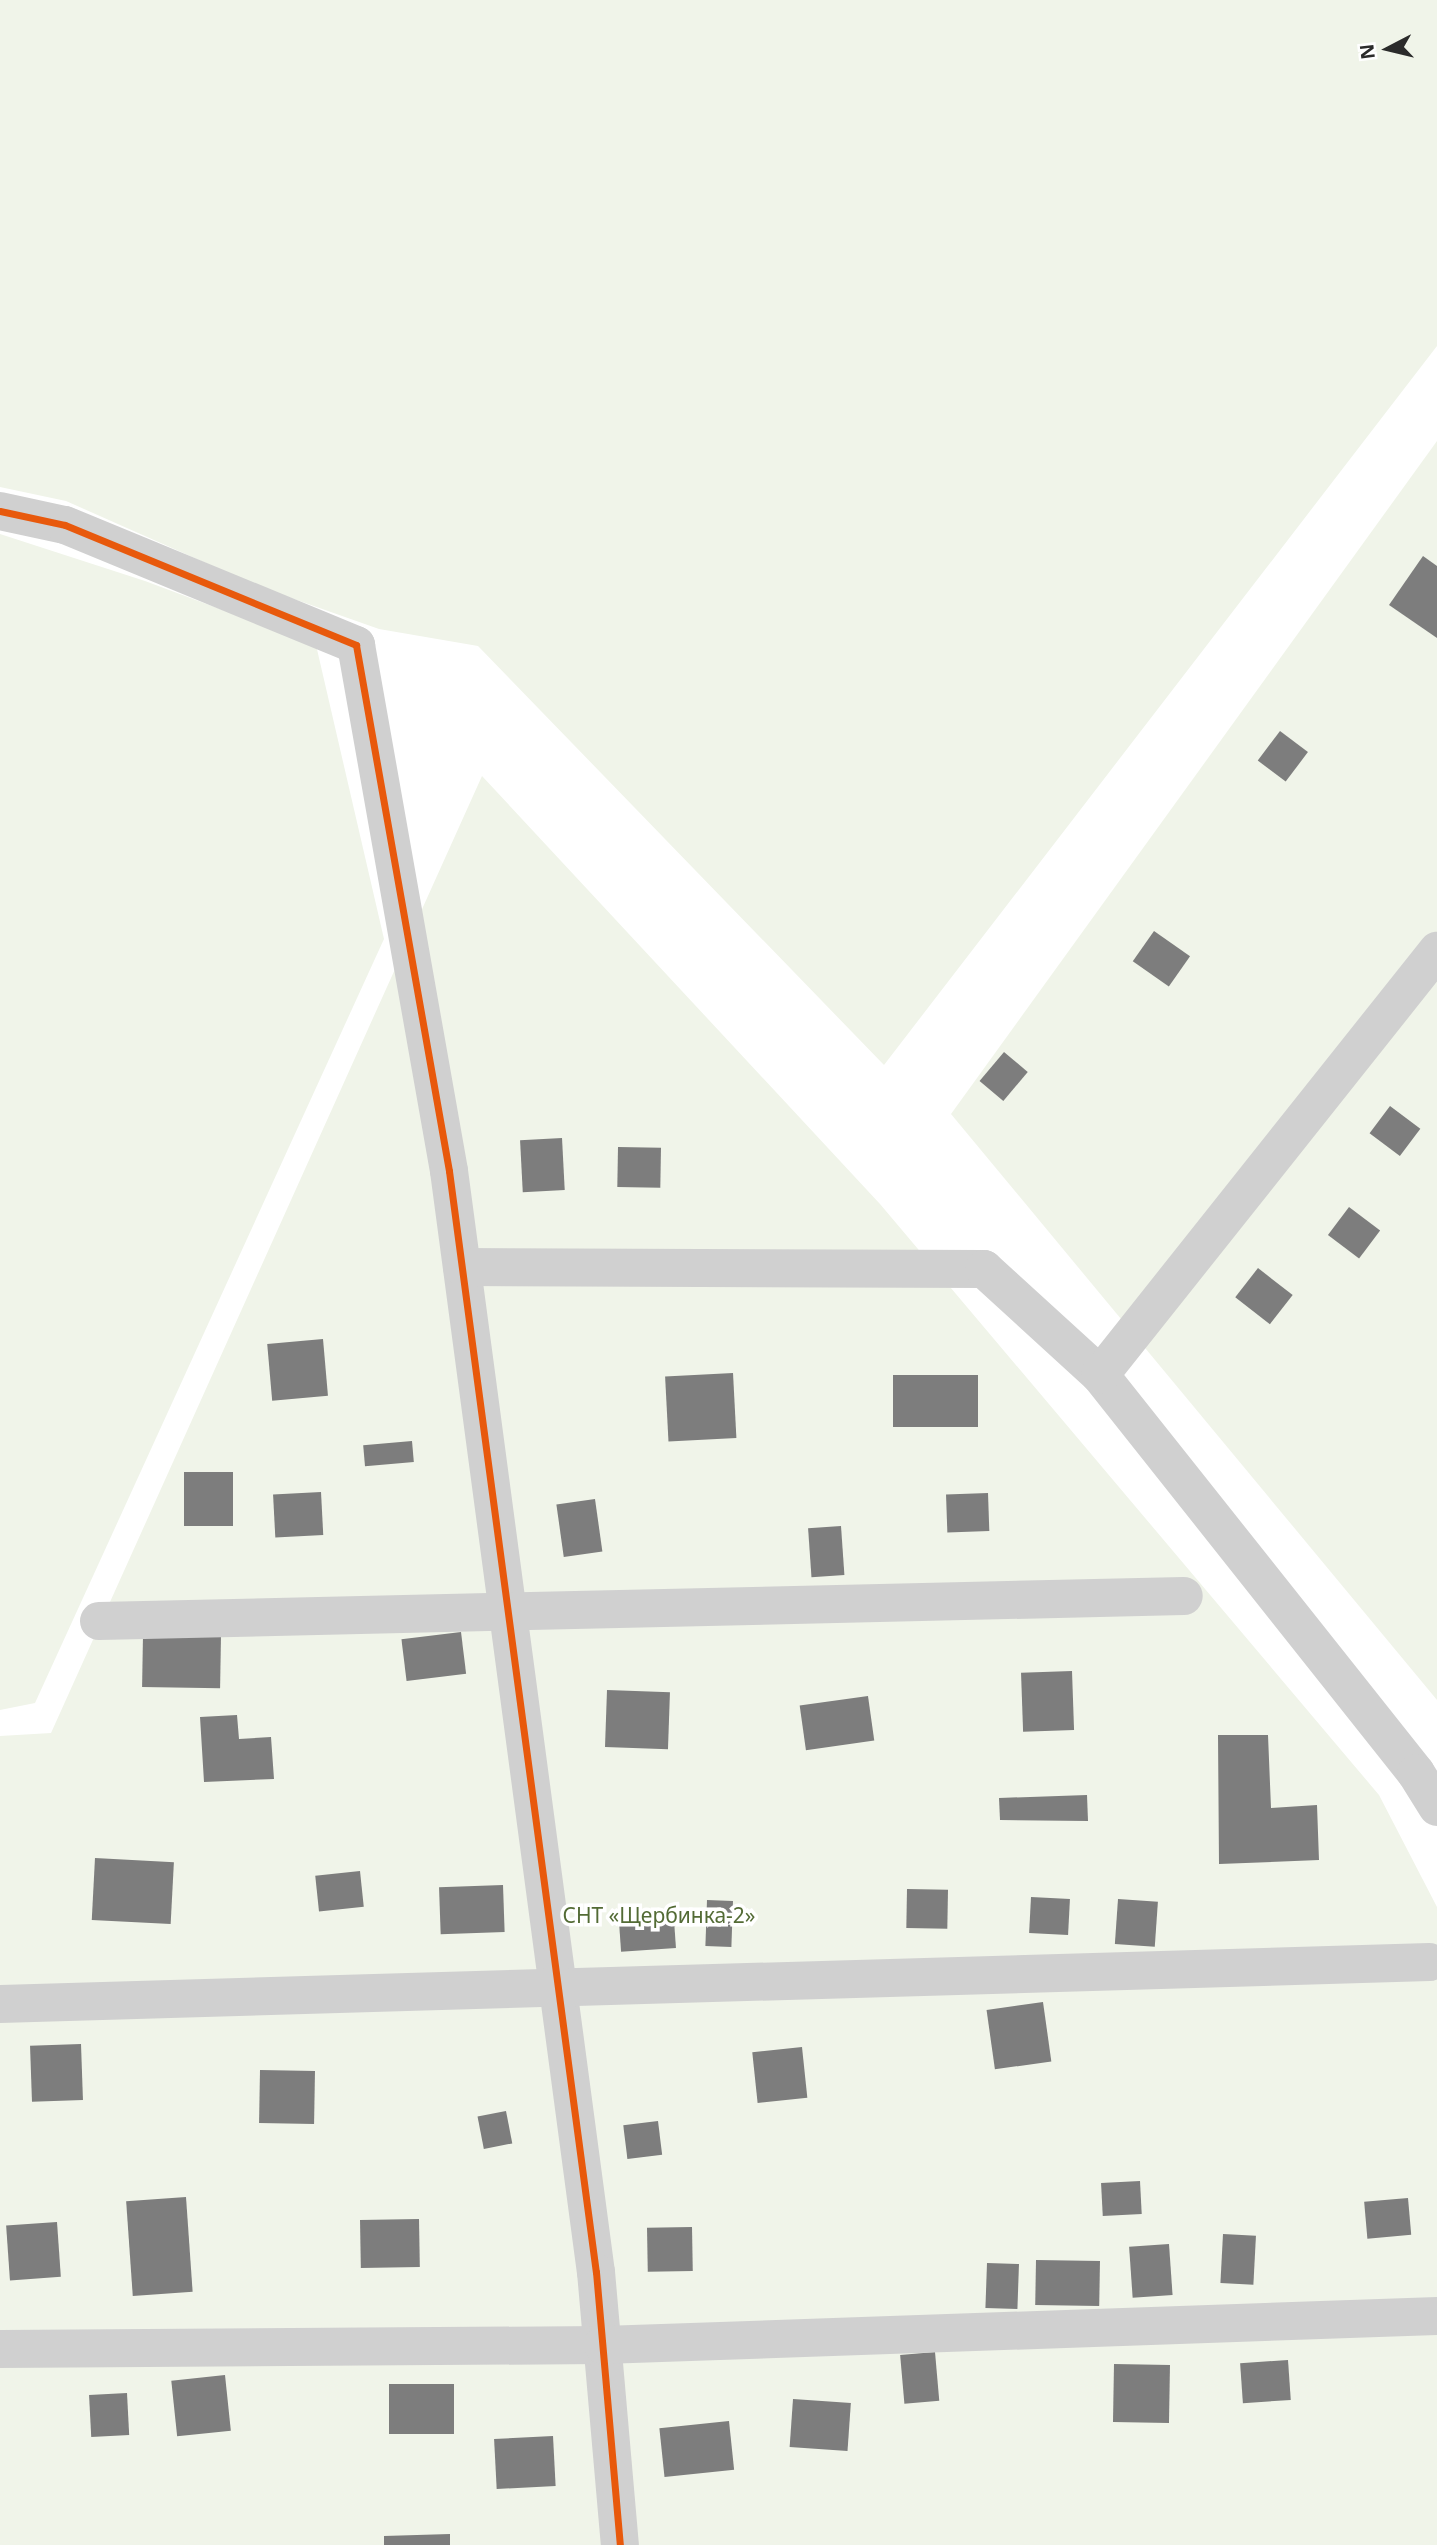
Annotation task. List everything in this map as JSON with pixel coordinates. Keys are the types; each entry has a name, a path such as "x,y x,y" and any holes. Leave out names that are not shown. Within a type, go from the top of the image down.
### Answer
{"street":[{"path":"0,510 65,526 356,645 462,1267 561,1987 603,2345 620,2545"},
{"path":"1100,1375 1437,951"},
{"path":"462,1267 984,1269 1100,1375 1416,1773 1437,1807"},
{"path":"99,1621 1184,1596"},
{"path":"0,2004 1429,1962"},
{"path":"0,2349 603,2345 1437,2316"}],"green space":[{"path":"0,0 1437,0 1437,346 884,1065 478,646 379,629 260,587 66,501 0,487"},
{"path":"1437,441 1437,1700 951,1114"},
{"path":"0,534 145,581 316,645 384,939 35,1703 0,1710"},
{"name":"СНТ «Щербинка-2»","path":"482,776 880,1204 1379,1795 1437,1907 1437,2545 0,2545 0,1736 51,1733"}],"building":[{"path":"1423,556 1437,566 1437,638 1389,605"},
{"path":"1280,731 1308,752 1286,782 1258,761"},
{"path":"1154,931 1190,956 1169,987 1133,961"},
{"path":"1004,1052 1028,1072 1003,1101 980,1081"},
{"path":"1390,1106 1420,1129 1400,1156 1370,1133"},
{"path":"562,1138 565,1190 523,1192 520,1140"},
{"path":"618,1147 661,1148 660,1188 617,1187"},
{"path":"1349,1207 1380,1230 1359,1258 1328,1235"},
{"path":"1258,1268 1293,1295 1270,1324 1235,1297"},
{"path":"323,1339 328,1396 272,1401 267,1344"},
{"path":"733,1373 736,1438 668,1441 665,1377"},
{"path":"893,1375 978,1375 978,1427 893,1427"},
{"path":"412,1441 414,1462 365,1466 363,1445"},
{"path":"184,1472 233,1472 233,1526 184,1526"},
{"path":"321,1492 323,1535 275,1537 273,1495"},
{"path":"988,1493 989,1531 947,1532 946,1494"},
{"path":"595,1499 602,1551 564,1557 556,1504"},
{"path":"841,1526 844,1575 811,1577 808,1528"},
{"path":"461,1632 466,1674 407,1681 401,1639"},
{"path":"143,1635 221,1636 220,1688 142,1687"},
{"path":"1072,1671 1074,1730 1023,1732 1021,1673"},
{"path":"607,1690 670,1692 668,1749 605,1747"},
{"path":"868,1696 874,1741 806,1750 800,1706"},
{"path":"237,1715 239,1739 271,1737 274,1779 204,1782 200,1717"},
{"path":"1218,1735 1268,1735 1271,1808 1317,1805 1319,1860 1219,1864"},
{"path":"1087,1795 1088,1821 1000,1820 999,1798"},
{"path":"95,1858 174,1862 171,1924 92,1920"},
{"path":"360,1871 364,1907 319,1912 315,1876"},
{"path":"503,1885 505,1932 441,1934 439,1887"},
{"path":"907,1889 948,1890 947,1929 906,1928"},
{"path":"1031,1897 1070,1899 1068,1935 1029,1933"},
{"path":"1118,1899 1158,1902 1155,1947 1115,1944"},
{"path":"707,1900 733,1901 731,1947 705,1946"},
{"path":"674,1920 676,1948 621,1952 619,1924"},
{"path":"1043,2002 1051,2061 995,2069 987,2010"},
{"path":"81,2044 83,2100 32,2102 30,2046"},
{"path":"802,2047 807,2098 758,2103 752,2052"},
{"path":"260,2070 315,2071 314,2124 259,2123"},
{"path":"506,2111 512,2143 484,2149 478,2117"},
{"path":"658,2121 662,2155 627,2159 623,2125"},
{"path":"1140,2181 1142,2214 1103,2216 1101,2183"},
{"path":"186,2197 193,2292 133,2296 126,2201"},
{"path":"1408,2198 1411,2235 1367,2239 1364,2202"},
{"path":"419,2219 420,2267 361,2268 360,2220"},
{"path":"57,2222 61,2277 10,2280 6,2226"},
{"path":"692,2227 693,2271 648,2272 647,2228"},
{"path":"1223,2234 1256,2236 1253,2285 1220,2283"},
{"path":"1169,2244 1173,2295 1133,2298 1129,2247"},
{"path":"1036,2260 1100,2261 1099,2306 1035,2305"},
{"path":"987,2263 1019,2264 1017,2309 985,2308"},
{"path":"935,2352 939,2401 904,2404 900,2355"},
{"path":"1288,2360 1291,2400 1243,2403 1240,2363"},
{"path":"1114,2364 1170,2365 1169,2423 1113,2422"},
{"path":"225,2375 231,2431 177,2436 171,2381"},
{"path":"389,2384 454,2384 454,2434 389,2434"},
{"path":"127,2393 129,2435 91,2437 89,2395"},
{"path":"793,2399 851,2403 848,2451 790,2447"},
{"path":"729,2421 734,2470 665,2477 659,2428"},
{"path":"553,2436 556,2486 497,2489 494,2439"},
{"path":"450,2534 450,2545 384,2545 384,2536"}],"cycle path":[{"path":"0,511 65,525 356,645 449,1171 596,2272 620,2545"}]}
